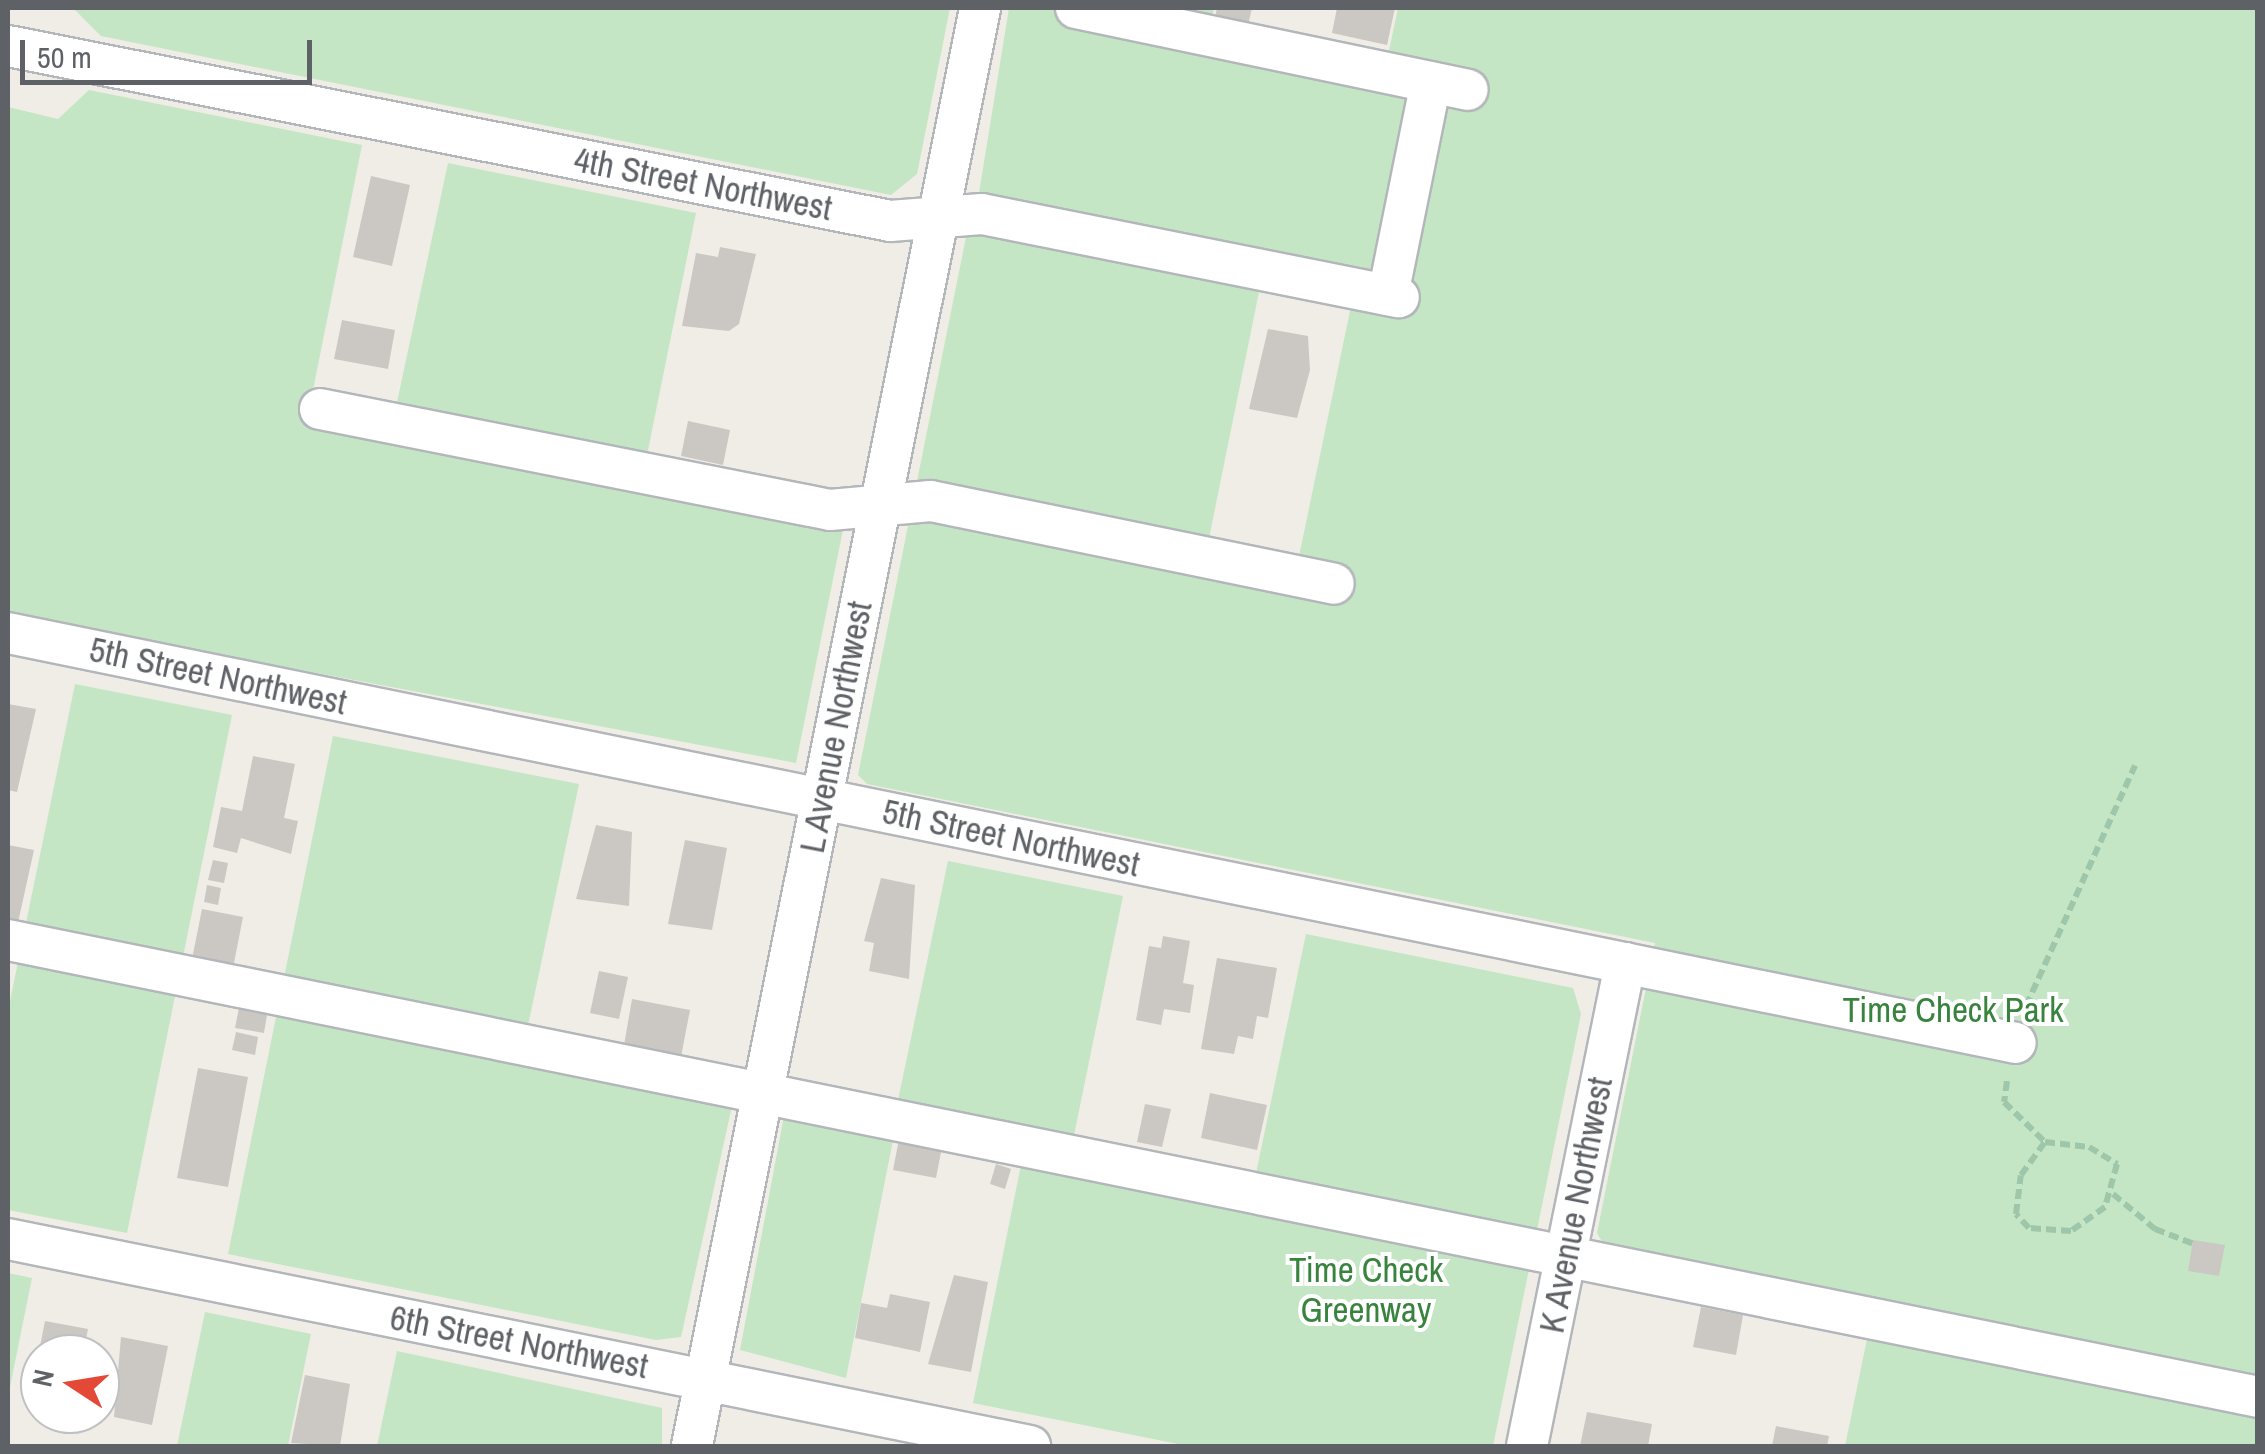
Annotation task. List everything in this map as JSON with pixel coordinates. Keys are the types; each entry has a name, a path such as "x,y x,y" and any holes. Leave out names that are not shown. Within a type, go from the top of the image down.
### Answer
{"street":[{"name":"L Avenue Northwest","path":"692,1446 980,8"},
{"name":"4th Street Northwest","path":"8,46 890,221 1013,219 1394,296 1449,86 1076,8"},
{"path":"320,409 830,510 931,501 1334,584"},
{"name":"5th Street Northwest","path":"8,633 2016,1043"},
{"path":"8,940 761,1096 1566,1251 2258,1396"},
{"name":"K Avenue Northwest","path":"1527,1446 1625,964"},
{"name":"6th Street Northwest","path":"8,1240 1030,1446"}],"path":[{"path":"2135,766 2016,1043 2004,1102 2045,1142 2111,1157 2113,1194 2155,1229 2192,1243"},
{"path":"2045,1142 2021,1174 2021,1222 2071,1230 2113,1194"}],"green space":[{"path":"73,8 950,8 917,174 891,195 101,36"},
{"name":"Time Check Park","path":"1009,8 1214,8 1211,24 1387,60 1398,8 2257,8 2257,1446 1845,1446 1874,1305 1605,1247 1597,1233 1655,943 867,784 858,775 966,237 979,232 1260,287 1207,548 1297,566 1351,306 979,193"},
{"path":"89,90 362,145 313,390 396,407 448,163 696,213 646,460 849,500 796,763 8,615 8,107 58,119"},
{"path":"75,684 232,715 127,1233 8,1210 8,1011"},
{"path":"333,736 579,784 526,1035 738,1079 681,1337 656,1340 228,1254"},
{"name":"Time Check Greenway","path":"948,861 1123,896 1073,1140 1255,1178 1306,934 1573,988 1581,1014 1493,1446 1188,1446 973,1403 1022,1160 894,1135 846,1378 740,1350 790,1084 897,1105"},
{"path":"8,1273 32,1278 8,1397"},
{"path":"205,1312 311,1334 288,1446 177,1446"},
{"path":"397,1351 662,1408 662,1446 377,1446"}],"building":[{"path":"1217,8 1252,8 1248,25 1215,18"},
{"path":"1337,8 1395,8 1387,45 1332,33"},
{"path":"371,176 410,185 392,266 353,257"},
{"path":"720,247 756,254 739,324 729,331 682,326 696,253 718,257"},
{"path":"342,320 395,330 388,369 334,359"},
{"path":"1268,329 1308,336 1310,370 1297,418 1249,409"},
{"path":"688,421 730,430 723,465 681,456"},
{"path":"8,704 36,709 17,792 8,790"},
{"path":"253,756 295,764 284,818 298,821 291,854 241,838 237,853 213,847 221,807 242,811"},
{"path":"596,825 632,832 629,906 576,899"},
{"path":"685,840 727,848 712,930 668,924"},
{"path":"8,845 34,850 17,927 8,925"},
{"path":"213,860 228,863 224,883 208,880"},
{"path":"881,878 915,885 909,979 869,971 874,943 864,941"},
{"path":"207,885 221,888 218,905 204,902"},
{"path":"202,909 243,917 232,973 191,964"},
{"path":"1163,936 1190,941 1183,983 1194,985 1190,1013 1164,1009 1161,1025 1136,1020 1149,946 1161,948"},
{"path":"1217,958 1277,968 1268,1018 1257,1016 1253,1039 1238,1036 1234,1054 1201,1049"},
{"path":"599,971 628,977 619,1019 590,1013"},
{"path":"632,999 690,1010 680,1062 623,1051"},
{"path":"240,1003 268,1009 264,1033 235,1028"},
{"path":"236,1032 258,1037 255,1055 232,1050"},
{"path":"198,1068 248,1077 228,1187 177,1178"},
{"path":"1210,1093 1267,1105 1257,1150 1201,1138"},
{"path":"1145,1104 1171,1109 1162,1147 1137,1142"},
{"path":"900,1134 943,1142 936,1178 893,1170"},
{"path":"996,1164 1011,1169 1005,1189 990,1184"},
{"path":"2193,1240 2225,1245 2219,1276 2188,1271"},
{"path":"954,1275 988,1282 971,1372 928,1364"},
{"path":"890,1294 930,1302 920,1352 855,1338 861,1303 887,1308"},
{"path":"1701,1307 1743,1315 1736,1355 1693,1347"},
{"path":"45,1321 88,1329 87,1334 42,1334"},
{"path":"121,1337 168,1346 152,1425 120,1418"},
{"path":"305,1375 350,1384 340,1446 291,1443"},
{"path":"1587,1412 1652,1424 1648,1446 1580,1446"},
{"path":"1776,1426 1829,1436 1827,1446 1772,1446"}]}
